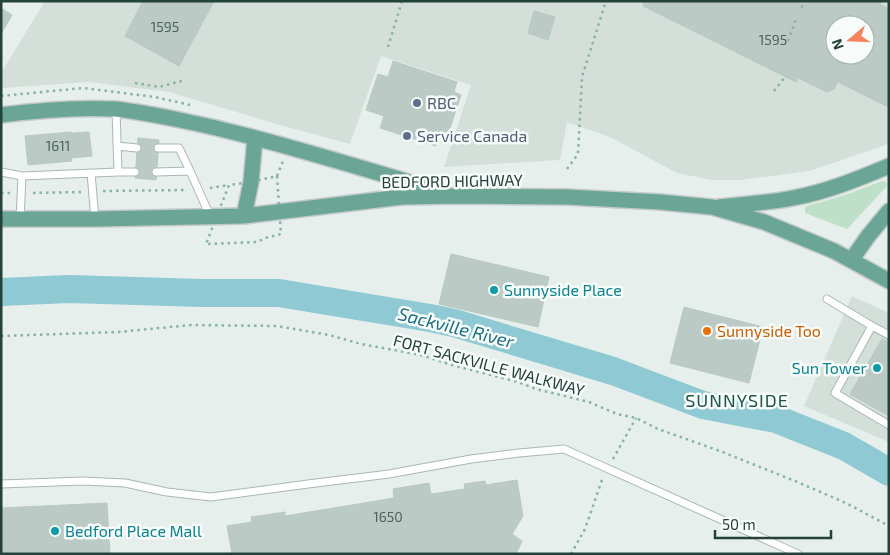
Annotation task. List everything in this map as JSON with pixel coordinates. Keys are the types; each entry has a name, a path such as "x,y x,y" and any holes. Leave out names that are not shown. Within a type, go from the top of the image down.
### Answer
{"main road":[{"path":"1,115 31,111 86,109 116,110 157,115 255,138 455,196"},
{"path":"244,216 251,182 255,138"},
{"path":"712,207 804,196 843,184 889,166"},
{"name":"BEDFORD HIGHWAY","path":"1,219 244,216 402,197 589,198 660,202 712,207 764,222 852,259 889,281"},
{"path":"852,259 869,234 889,211"}],"lane":[{"path":"116,110 118,172"},
{"path":"117,146 137,148"},
{"path":"158,148 179,148 210,217"},
{"path":"156,172 190,171"},
{"path":"1,172 22,176 135,172"},
{"path":"91,173 95,219"},
{"path":"20,219 22,176"},
{"path":"827,299 889,335"},
{"path":"872,326 835,393 889,425"},
{"path":"1,484 83,481 125,483 166,492 211,497 390,474 471,459 564,449 798,554"}],"path":[{"path":"388,47 402,1"},
{"path":"567,169 578,154 582,76 606,1"},
{"path":"801,6 805,8"},
{"path":"788,41 796,19"},
{"path":"774,91 785,77"},
{"path":"135,83 159,87 184,80"},
{"path":"1,96 83,88"},
{"path":"1,193 198,190 229,185"},
{"name":"FORT SACKVILLE WALKWAY","path":"1,336 119,332 191,325 277,326 328,335 361,344 421,355 554,394 589,402 617,414 636,418 795,481 846,503 889,526"},
{"path":"572,554 585,529 602,480 636,418"}],"shaded area":[{"path":"45,1 889,1 889,143 809,171 740,180 712,180 677,173 610,137 567,122 560,160 444,167 471,85 381,56 350,144 169,92 89,82 1,88 1,73"},
{"path":"852,296 889,313 889,442 804,406"}],"green space":[{"path":"882,181 886,182 887,186 847,229 805,213 807,206 848,194"}],"building":[{"path":"143,1 214,1 179,66 125,36"},
{"path":"644,1 882,1 880,4 889,9 888,107 838,82 834,89 827,92 798,78 796,82 643,6"},
{"path":"1,8 12,15 1,34"},
{"path":"534,11 555,17 548,40 528,33"},
{"path":"393,61 457,82 454,92 461,95 447,137 440,134 436,146 380,128 384,116 366,110 378,74 388,77"},
{"path":"89,132 92,156 71,158 72,161 28,165 25,136"},
{"path":"138,138 159,140 156,180 135,178"},
{"name":"Sunnyside Place","path":"451,254 549,277 538,327 439,304"},
{"path":"684,307 763,327 749,383 670,363"},
{"name":"Sun Tower","path":"882,339 889,342 889,416 850,394"},
{"path":"517,480 523,516 512,534 522,541 516,554 232,554 227,526 252,522 251,517 285,512 285,516 394,498 393,489 429,483 431,494 465,489 464,484 485,481 486,485"},
{"name":"Bedford Place Mall","path":"107,503 110,554 1,554 1,508"}],"waterway":[{"name":"Sackville River","path":"1,292 69,289 279,293 430,318 454,323 613,371 703,405 776,419 844,446 889,472"}],"place":[{"name":"RBC","path":"417,103"},
{"name":"Service Canada","path":"407,136"},
{"name":"Sunnyside Place","path":"494,290"},
{"name":"Sunnyside Too","path":"707,331"},
{"name":"Sun Tower","path":"877,368"},
{"name":"Bedford Place Mall","path":"55,531"}],"district":[{"name":"SUNNYSIDE","path":"737,401"}]}
